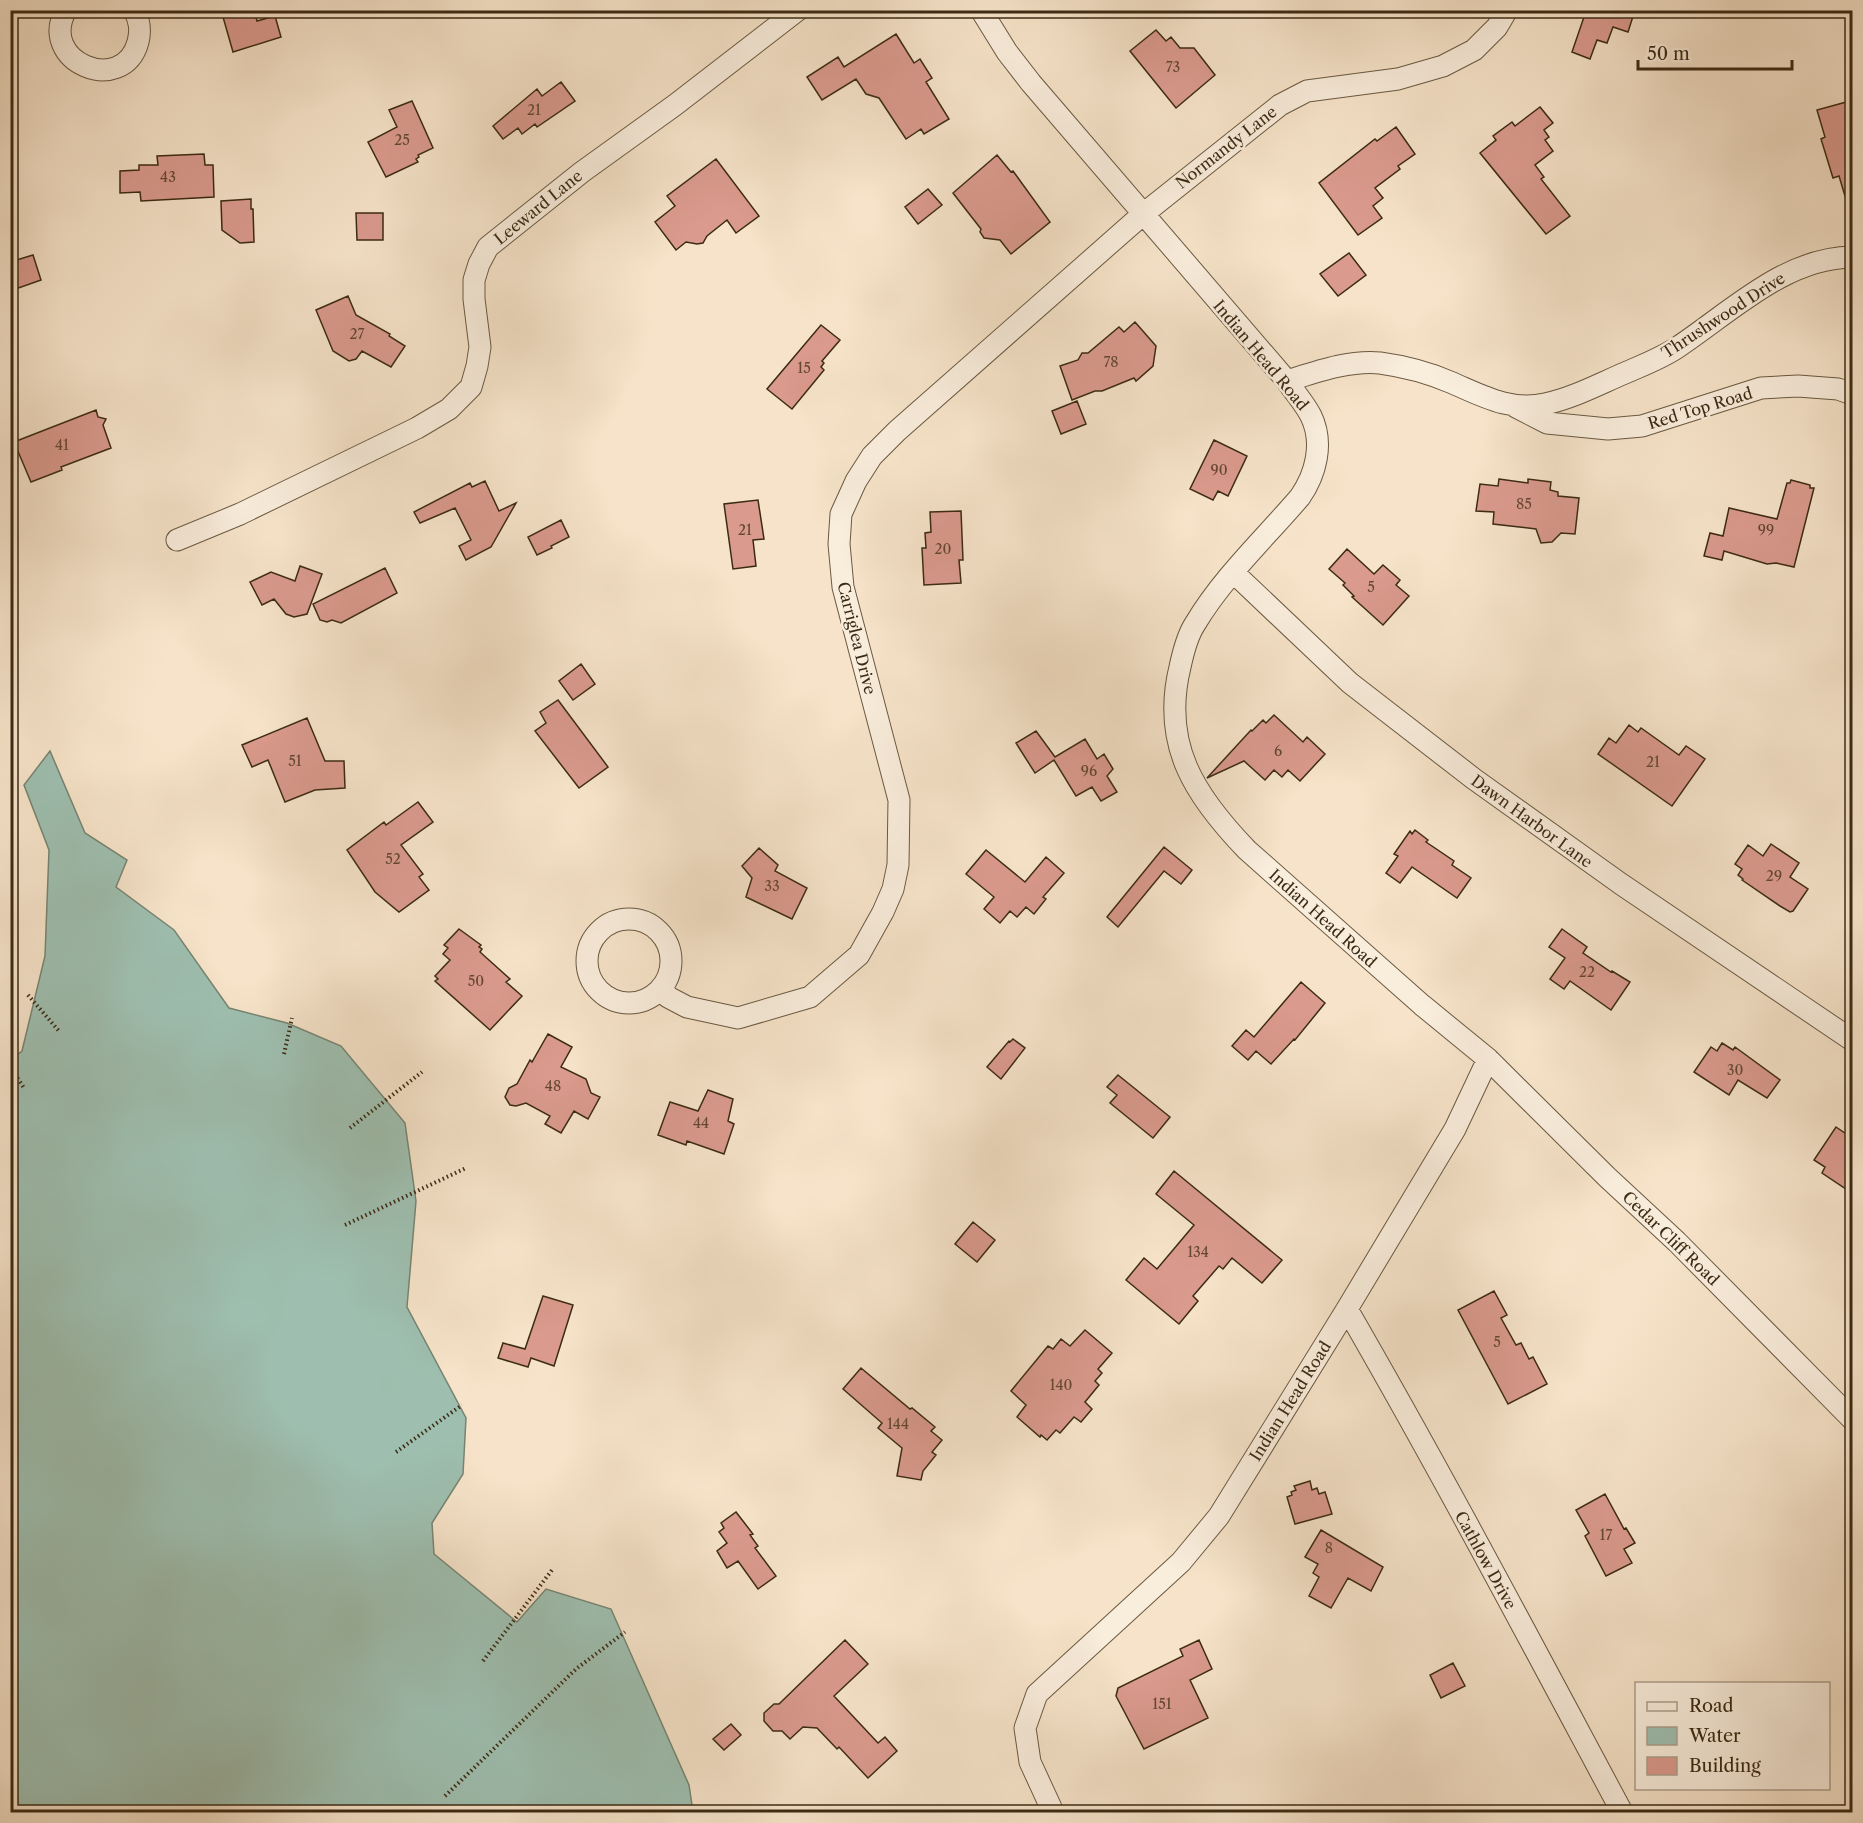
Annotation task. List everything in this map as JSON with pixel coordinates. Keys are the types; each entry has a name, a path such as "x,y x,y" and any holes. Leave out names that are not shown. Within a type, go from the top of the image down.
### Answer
{"street":[{"path":"66,10 60,28 62,43 70,57 83,67 98,71 113,68 127,61 136,48 141,33 134,10"},
{"name":"Leeward Lane","path":"177,540 240,514 417,428 449,409 471,387 477,366 480,347 474,280 488,247 582,172 675,105 798,10"},
{"name":"Indian Head Road","path":"981,10 1031,83 1287,381 1312,417 1318,441 1315,467 1310,483 1212,597 1193,626 1175,686 1174,710 1185,766 1204,800 1222,824 1247,850 1413,998 1488,1059 1455,1129 1219,1516 1181,1562 1037,1694 1026,1728 1030,1762 1053,1812"},
{"name":"Normandy Lane","path":"1142,214 1280,105 1307,91 1398,79 1443,66 1474,50 1497,27 1507,10"},
{"name":"Carriglea Drive","path":"662,988 668,997 687,1007 738,1018 810,997 859,955 883,912 897,873 900,800 843,587 838,544 841,514 856,482 872,456 897,431 1142,214"},
{"name":"Thrushwood Drive","path":"1287,381 1358,363 1380,363 1448,381 1485,399 1515,406 1543,405 1565,399 1598,385 1677,348 1782,276 1810,263 1832,258 1852,257"},
{"name":"Red Top Road","path":"1515,406 1547,423 1608,429 1642,426 1761,388 1798,386 1838,389 1852,394"},
{"name":"Dawn Harbor Lane","path":"1234,573 1350,683 1474,779 1621,884 1852,1040"},
{"path":"629,919 648,923 662,935 670,952 670,971 662,988 647,1000 628,1004 609,999 595,987 587,970 587,951 596,934 611,923 629,919"},
{"name":"Cedar Cliff Road","path":"1488,1059 1607,1177 1677,1242 1852,1419"},
{"name":"Cathlow Drive","path":"1347,1309 1488,1562 1622,1812"}],"path":[{"path":"28,995 59,1031"},
{"path":"284,1054 292,1018"},
{"path":"10,1067 24,1088"},
{"path":"350,1128 422,1072"},
{"path":"345,1225 466,1168"},
{"path":"396,1452 462,1405"},
{"path":"483,1661 552,1570"},
{"path":"445,1796 576,1669 625,1632"}],"water":[{"path":"50,751 85,833 127,860 116,887 174,930 229,1008 287,1023 341,1046 405,1123 416,1201 407,1307 466,1418 463,1474 432,1523 434,1554 517,1622 546,1589 611,1609 689,1785 693,1812 11,1812 10,1060 22,1051 45,956 49,850 24,785"}],"building":[{"path":"221,10 254,10 257,21 275,16 281,37 233,52"},
{"path":"1574,10 1635,10 1628,32 1613,27 1607,43 1597,40 1590,59 1572,52 1584,17 1573,13"},
{"path":"1156,30 1166,41 1171,37 1180,48 1194,48 1215,75 1176,108 1130,51"},
{"path":"896,34 914,63 920,59 932,78 926,82 949,119 924,134 921,129 906,139 879,98 866,94 856,79 822,100 807,77 838,57 844,67"},
{"path":"561,82 575,101 537,127 535,124 522,134 518,128 503,139 493,126 537,89 542,96"},
{"path":"412,101 433,148 418,155 416,159 418,162 386,177 368,142 397,127 389,110"},
{"path":"1850,101 1852,111 1852,206 1848,206 1839,176 1833,178 1821,139 1825,137 1817,110"},
{"path":"1540,107 1553,123 1544,130 1549,137 1545,140 1553,151 1535,165 1544,177 1541,179 1570,216 1546,234 1480,153 1496,140 1493,136 1512,122 1515,126"},
{"path":"1396,127 1415,154 1398,166 1400,169 1375,188 1383,198 1373,206 1382,218 1358,235 1319,183 1375,139 1377,141"},
{"path":"204,154 205,165 213,165 214,197 141,201 140,192 120,193 120,171 139,170 139,165 158,165 157,156"},
{"path":"997,155 1011,172 1013,171 1050,222 1011,254 1000,240 984,238 980,232 981,229 953,193"},
{"path":"716,159 759,216 736,233 727,220 707,236 703,243 686,242 676,250 655,222 675,206 667,196"},
{"path":"928,189 942,205 918,224 905,207"},
{"path":"251,199 254,242 240,243 222,230 221,201"},
{"path":"356,213 383,213 383,240 357,240"},
{"path":"1349,253 1366,275 1338,296 1320,274"},
{"path":"33,255 41,280 10,291 10,262"},
{"path":"348,296 356,315 390,334 389,336 405,346 391,367 362,351 356,359 349,361 333,351 316,310"},
{"path":"1135,322 1156,346 1153,366 1136,381 1134,378 1072,400 1060,366 1078,360 1082,353 1088,353 1119,327 1124,332"},
{"path":"821,325 840,340 822,361 824,363 821,367 824,370 792,409 767,389"},
{"path":"1077,401 1086,424 1061,434 1052,411"},
{"path":"96,410 98,417 106,419 103,425 111,448 61,467 62,470 31,482 14,442"},
{"path":"1214,440 1247,456 1228,496 1218,491 1213,500 1190,489"},
{"path":"1499,479 1528,483 1528,479 1551,482 1550,490 1558,492 1558,496 1579,498 1575,534 1561,533 1552,542 1541,543 1536,529 1493,524 1494,512 1476,511 1480,484 1498,486"},
{"path":"1791,480 1814,488 1794,567 1776,563 1767,564 1724,551 1722,560 1704,556 1710,533 1723,536 1729,508 1777,519 1787,483"},
{"path":"485,481 499,511 516,503 491,547 466,560 459,546 471,540 455,508 420,523 414,512 470,483 472,487"},
{"path":"758,500 764,539 753,540 756,566 733,569 724,504"},
{"path":"961,511 963,560 959,560 961,583 924,585 922,548 926,548 925,533 931,532 930,512"},
{"path":"561,520 569,537 537,555 528,537"},
{"path":"1347,549 1374,574 1383,565 1400,580 1396,585 1409,596 1383,625 1352,597 1354,596 1343,585 1345,583 1329,569"},
{"path":"300,566 322,574 307,614 294,617 286,614 274,599 262,605 250,582 271,572 295,581"},
{"path":"385,568 397,593 341,623 320,620 313,604"},
{"path":"581,664 595,684 573,700 559,681"},
{"path":"558,700 608,767 579,788 535,731 546,723 540,712"},
{"path":"1274,715 1303,742 1307,737 1325,754 1300,781 1288,770 1282,777 1274,770 1265,780 1244,761 1207,778 1251,730 1263,720 1266,723"},
{"path":"307,718 325,761 344,761 345,788 315,790 285,802 268,760 252,767 242,745"},
{"path":"1629,725 1638,732 1641,728 1679,755 1686,746 1705,759 1672,806 1598,754 1609,738 1616,743"},
{"path":"1036,731 1055,757 1085,739 1097,759 1104,754 1113,769 1107,776 1117,792 1101,801 1092,787 1076,796 1054,760 1035,773 1016,743"},
{"path":"418,802 433,822 401,845 423,874 419,877 429,890 399,912 375,892 347,850 384,822 386,825"},
{"path":"1415,830 1428,840 1426,842 1454,861 1452,865 1471,878 1457,898 1412,867 1400,883 1386,873 1398,856 1394,854 1410,831 1412,834"},
{"path":"1771,844 1799,863 1790,877 1808,889 1790,912 1738,875 1742,869 1735,864 1748,845 1763,856"},
{"path":"1164,847 1192,870 1181,884 1164,871 1118,927 1107,917"},
{"path":"759,848 778,865 775,871 807,888 792,919 746,897 752,878 742,866"},
{"path":"986,850 1025,882 1046,857 1064,873 1043,897 1046,899 1034,914 1026,907 1017,917 1010,911 1000,923 984,909 994,897 966,874"},
{"path":"459,929 481,945 480,952 510,979 506,982 522,996 490,1030 435,981 438,979 435,976 450,960 443,954 448,948 444,945"},
{"path":"1562,929 1587,947 1583,953 1630,982 1611,1010 1570,981 1564,989 1550,979 1565,958 1549,947"},
{"path":"1301,982 1325,1003 1295,1040 1271,1064 1256,1051 1248,1060 1232,1046 1246,1030 1254,1037"},
{"path":"548,1034 572,1047 561,1067 586,1079 591,1093 600,1097 588,1119 574,1111 561,1133 545,1124 550,1116 526,1103 510,1105 505,1097 509,1088 517,1084"},
{"path":"1013,1039 1025,1048 1001,1079 987,1067"},
{"path":"1722,1043 1733,1050 1735,1047 1780,1080 1767,1098 1738,1080 1729,1095 1694,1072 1711,1047 1717,1051"},
{"path":"1118,1075 1170,1117 1153,1138 1110,1103 1117,1095 1107,1087"},
{"path":"708,1090 733,1099 728,1121 734,1124 724,1154 687,1141 686,1145 658,1135 670,1102 698,1111"},
{"path":"1836,1127 1852,1138 1852,1193 1822,1173 1825,1167 1814,1160"},
{"path":"1174,1171 1282,1260 1262,1283 1232,1258 1223,1269 1219,1266 1193,1296 1198,1301 1179,1324 1126,1280 1144,1258 1157,1269 1194,1225 1156,1194"},
{"path":"973,1222 995,1240 977,1262 955,1244"},
{"path":"1494,1291 1507,1315 1501,1318 1516,1345 1521,1343 1529,1359 1533,1357 1547,1384 1508,1404 1458,1310"},
{"path":"543,1296 573,1305 554,1366 531,1358 528,1367 498,1358 503,1343 525,1349"},
{"path":"1085,1330 1112,1353 1098,1369 1102,1373 1095,1381 1099,1385 1085,1402 1092,1409 1081,1422 1074,1417 1060,1433 1056,1430 1047,1440 1041,1435 1040,1437 1017,1417 1026,1405 1011,1391 1048,1346 1053,1349 1061,1339 1070,1346"},
{"path":"861,1368 935,1427 931,1431 942,1440 932,1452 936,1455 923,1471 921,1480 897,1476 902,1448 878,1428 882,1423 843,1389"},
{"path":"1310,1481 1312,1490 1317,1488 1319,1494 1325,1492 1332,1514 1295,1524 1287,1497 1296,1490 1294,1486"},
{"path":"1605,1494 1624,1529 1626,1528 1635,1543 1624,1549 1632,1563 1606,1576 1585,1536 1589,1533 1576,1510"},
{"path":"736,1512 753,1534 750,1535 758,1546 755,1548 776,1576 758,1589 738,1561 727,1568 717,1551 727,1543 719,1532 724,1528 721,1523"},
{"path":"1321,1530 1383,1567 1371,1591 1348,1578 1331,1608 1309,1596 1319,1577 1313,1573 1318,1564 1305,1557"},
{"path":"845,1640 868,1664 834,1696 878,1743 885,1737 897,1751 868,1778 839,1747 837,1749 817,1728 803,1727 790,1739 782,1731 773,1731 764,1721 764,1713 774,1704 779,1704"},
{"path":"1199,1640 1212,1669 1190,1680 1208,1718 1144,1749 1116,1696 1118,1688 1183,1656 1180,1649"},
{"path":"1453,1663 1465,1686 1441,1698 1430,1675"},
{"path":"731,1724 741,1735 724,1750 713,1739"}]}
